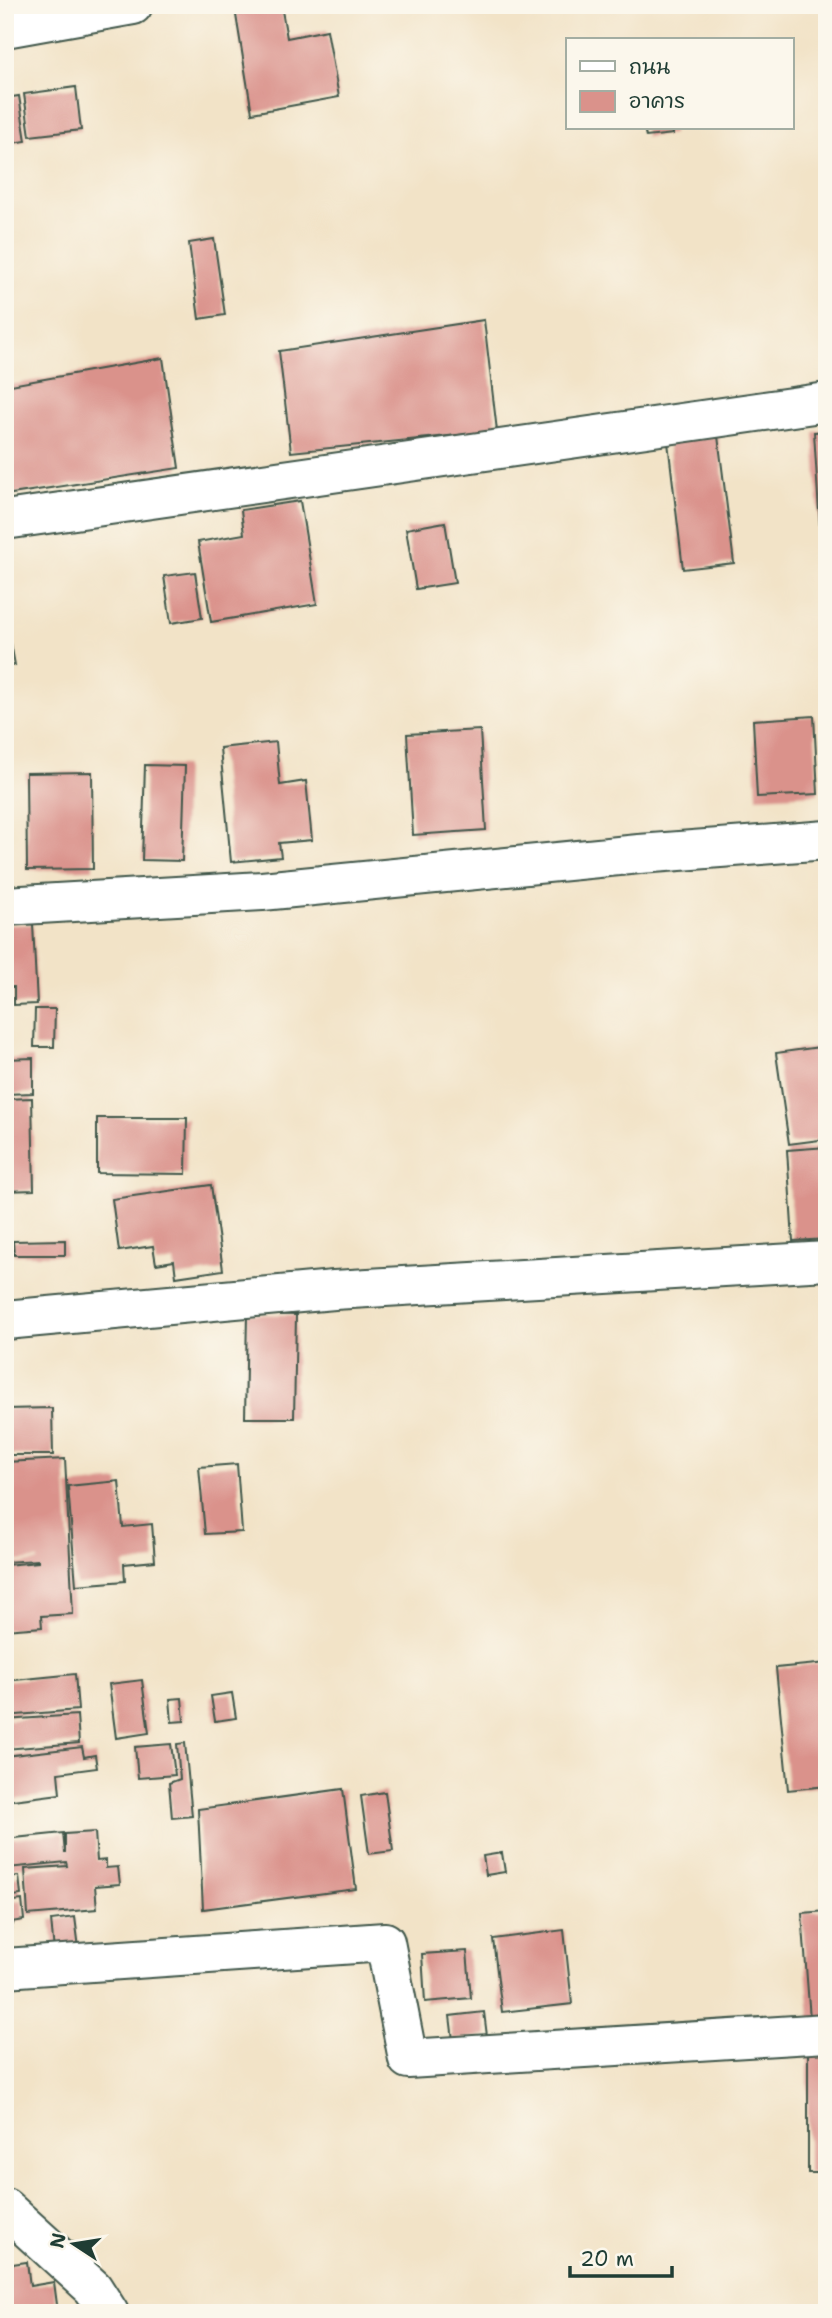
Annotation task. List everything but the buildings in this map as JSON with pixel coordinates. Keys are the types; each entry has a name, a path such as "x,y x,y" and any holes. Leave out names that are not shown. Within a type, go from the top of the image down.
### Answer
{"street":[{"path":"5,28 133,5"},
{"path":"5,520 827,402"},
{"path":"5,906 262,891 639,854 827,840"},
{"path":"5,1320 334,1290 827,1261"},
{"path":"5,1968 385,1942 408,2059 827,2033"},
{"path":"5,2208 93,2288 109,2313"}]}
